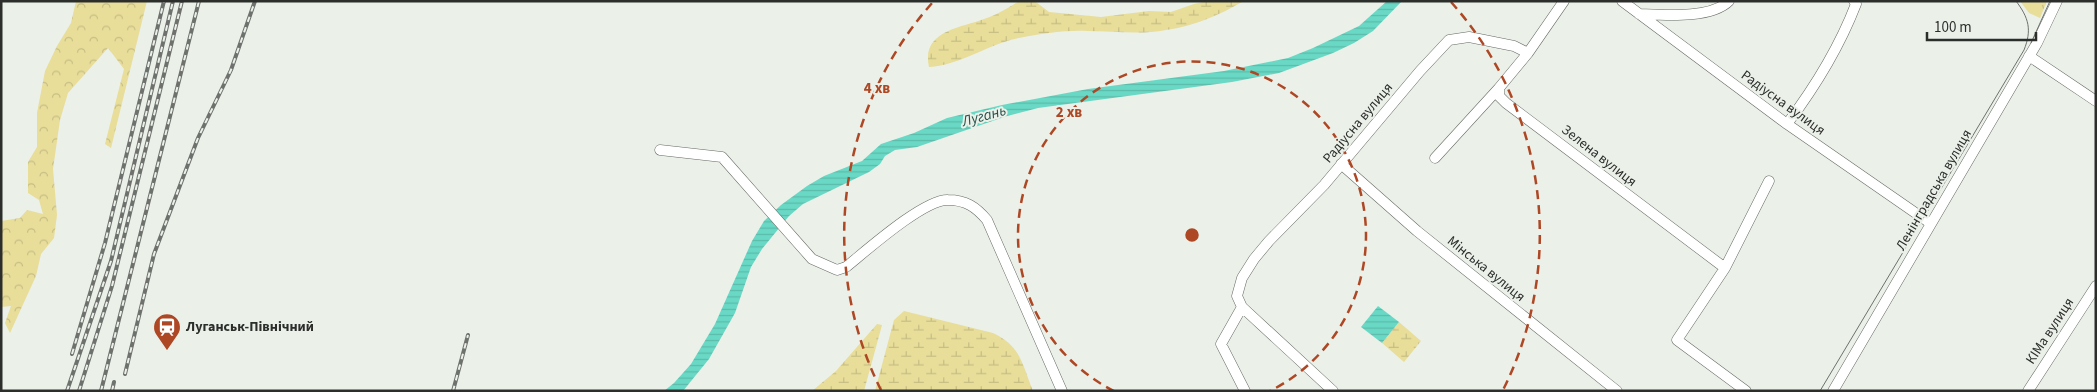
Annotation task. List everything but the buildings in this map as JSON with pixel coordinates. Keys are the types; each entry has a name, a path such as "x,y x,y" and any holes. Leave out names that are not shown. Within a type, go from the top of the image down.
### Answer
{"street":[{"path":"1435,158 1528,53 1564,1"},
{"name":"Радіусна вулиця","path":"1622,1 1787,124 1930,224"},
{"path":"1640,14 1684,15 1722,8 1729,1"},
{"path":"1787,124 1810,93 1829,61 1848,25 1856,4 1854,1"},
{"name":"Ленінградська вулиця","path":"1833,391 2029,56 2057,1"},
{"name":"Радіусна вулиця","path":"1242,307 1237,296 1242,278 1268,241 1324,185 1420,71 1450,40 1469,37 1514,46 1528,53"},
{"path":"2029,56 2096,101"},
{"name":"Зелена вулиця","path":"1499,88 1499,96 1506,103 1725,268"},
{"path":"660,150 722,157 812,259 837,270 846,267 911,216 932,203 947,199 976,207 987,220 1062,391"},
{"name":"Мінська вулиця","path":"1341,164 1417,231 1617,391"},
{"path":"1746,391 1677,340 1725,268 1769,181"},
{"name":"КІМа вулиця","path":"2028,391 2096,286"},
{"path":"1246,391 1221,344 1242,307 1333,391"}],"green space":[{"path":"76,1 147,1 111,148 105,144 124,69 108,48 68,93 60,120 53,169 57,215 54,238 41,254 36,276 10,333 5,323 11,306 1,307 1,221 20,218 27,210 43,214 39,200 28,193 28,162 37,147 37,113 45,71 71,23"},
{"path":"1019,1 1036,2 1049,12 1101,17 1149,11 1171,12 1207,1 1244,1 1225,11 1187,26 1147,32 1078,31 1036,35 1008,41 963,59 929,67 928,55 931,46 937,38 944,33 993,15"},
{"path":"2020,1 2047,1 2040,18 2029,13"},
{"path":"904,311 993,333 1002,338 1015,350 1023,364 1033,391 875,391 894,320"},
{"path":"1399,322 1421,341 1404,362 1382,343"},
{"path":"877,324 882,325 864,391 812,391 836,371"}],"water":[{"name":"Лугань","path":"1387,1 1402,1 1373,31 1333,53 1279,73 1232,82 1038,108 1007,116 917,147 895,150 885,156 880,164 869,172 803,204 789,216 762,249 751,267 735,313 709,359 683,391 664,391 691,364 715,324 752,241 764,221 781,205 807,186 824,176 862,161 881,144 914,133 947,118 1002,105 1088,89 1224,71 1288,58 1359,26"},
{"path":"1378,306 1399,322 1382,343 1361,327"}],"tram line":[{"path":"1820,391 2024,50 2028,36 2028,24 2024,13 2016,1"},
{"path":"2031,43 2050,1"}],"railway":[{"path":"72,354 105,243 164,1"},
{"path":"67,391 111,261 173,1"},
{"path":"79,391 112,286 182,1"},
{"path":"101,391 199,1"},
{"path":"125,374 154,254 198,138 231,70 255,1"},
{"path":"453,391 468,335"},
{"path":"112,391 114,382"}],"place":[{"name":"Луганськ-Північний","path":"167,351"}]}
